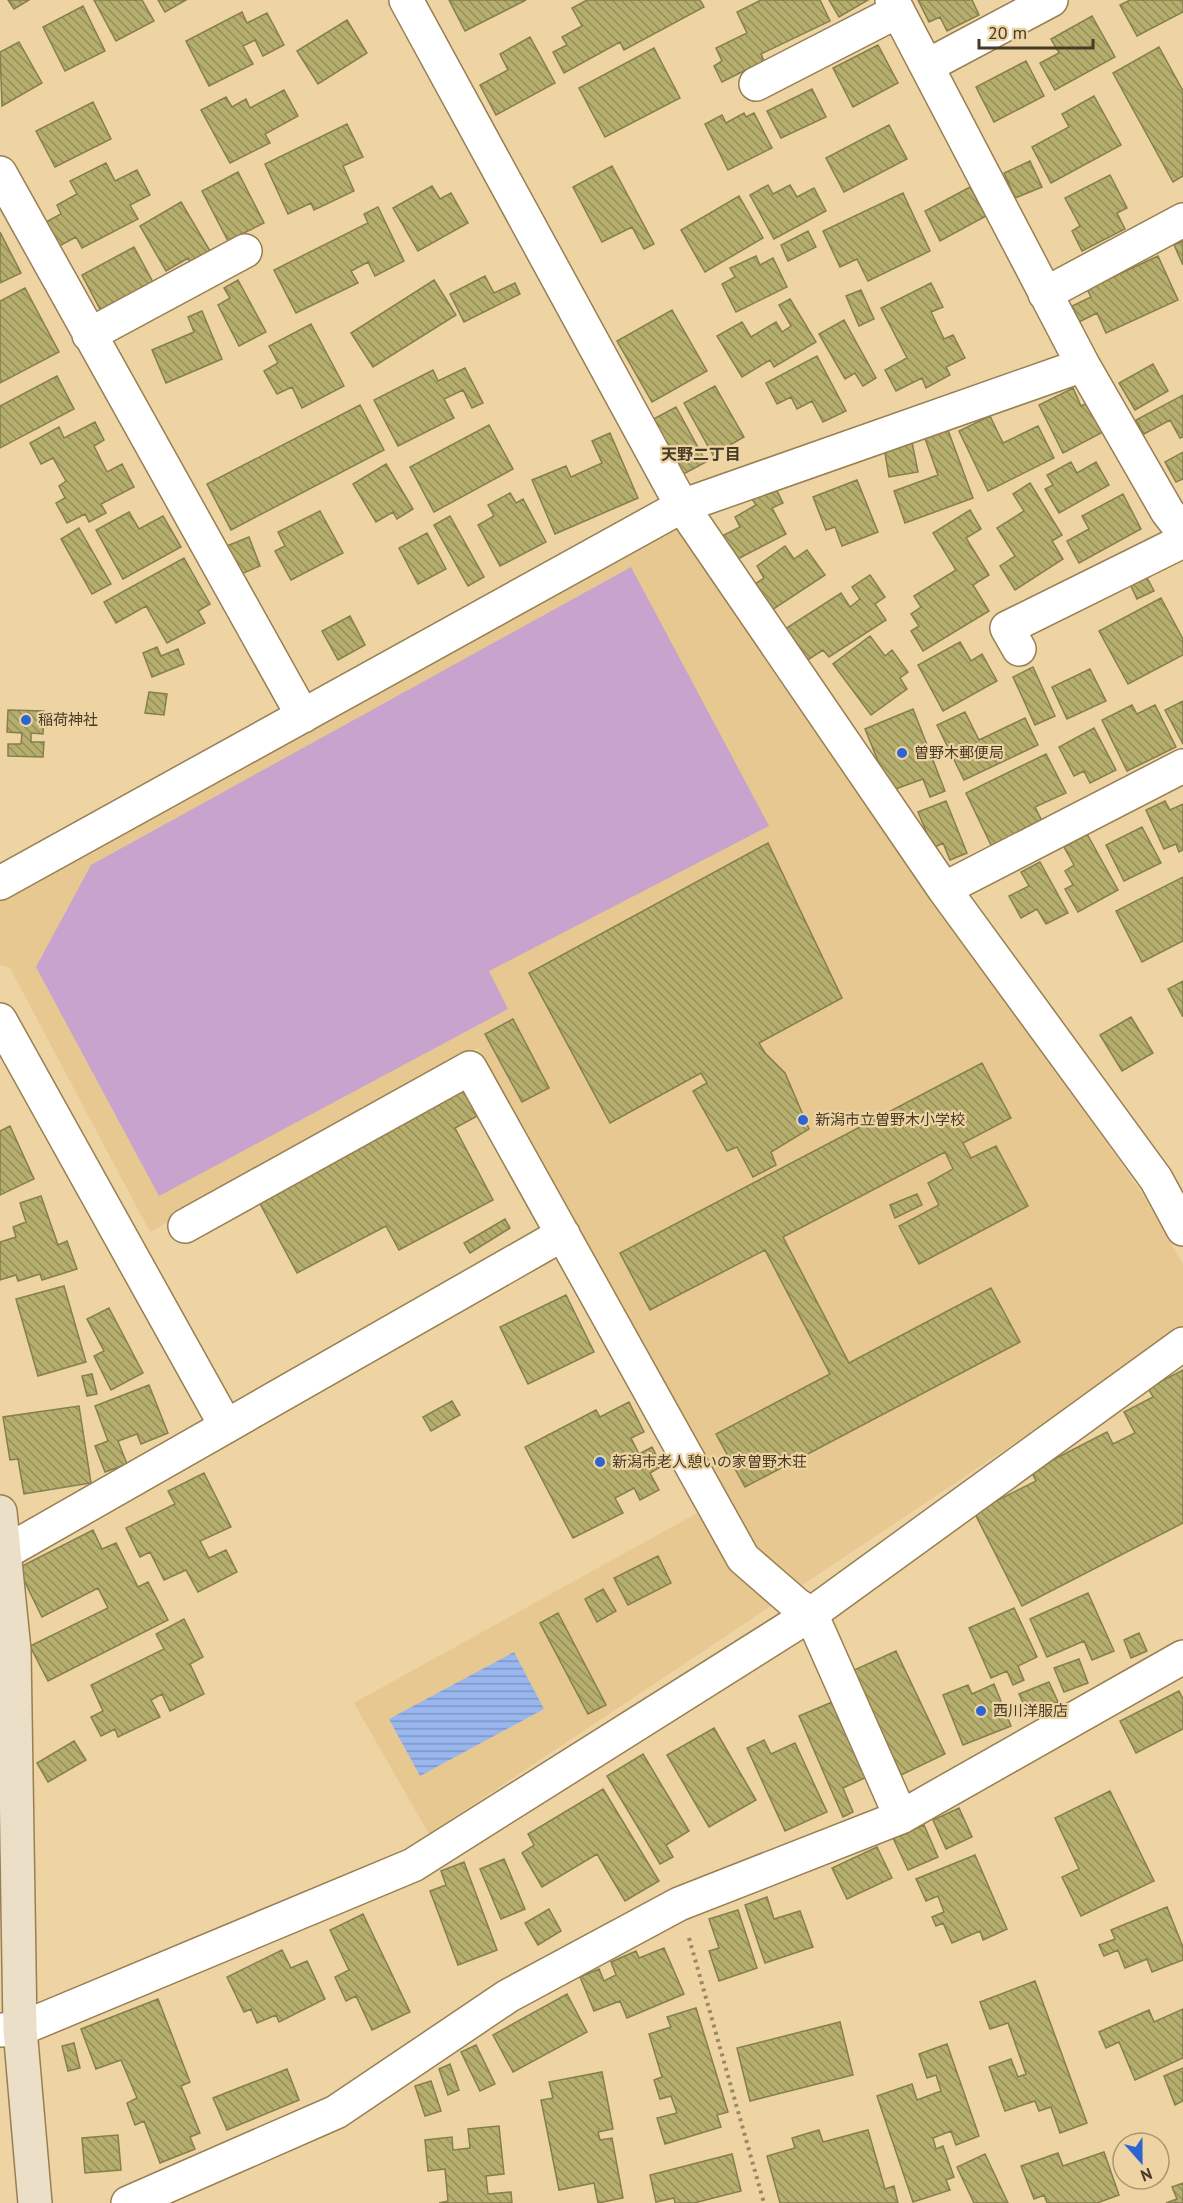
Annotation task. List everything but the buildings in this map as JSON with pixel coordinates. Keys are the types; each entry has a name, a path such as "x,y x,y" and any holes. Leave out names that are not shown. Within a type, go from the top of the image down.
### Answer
{"street":[{"path":"406,0 682,506 944,889 1156,1179 1183,1229"},
{"path":"927,66 1051,0"},
{"path":"756,84 895,5 1083,365 1178,515"},
{"path":"0,173 303,716"},
{"path":"1045,294 1183,220"},
{"path":"89,335 245,251"},
{"path":"0,883 682,506 1083,365"},
{"path":"1019,649 1007,628 1183,541"},
{"path":"944,889 1183,766"},
{"path":"0,1020 225,1426"},
{"path":"185,1226 470,1068 743,1558 797,1605 811,1614 901,1817"},
{"path":"4,1553 563,1234"},
{"path":"10,2030 413,1865 811,1614 1183,1344"},
{"path":"0,1512 14,1650 10,2030 35,2203"},
{"path":"128,2203 336,2112 508,1996 679,1904 901,1817 1183,1657"}],"path":[{"path":"679,1904 764,2203"}],"shaded area":[{"name":"新潟市立曽野木小学校","path":"675,526 1141,1192 1183,1264 1183,1331 429,1834 354,1703 719,1501 478,1048 150,1232 10,968 0,965 0,897"},
{"path":"631,567 769,826 489,971 508,1009 159,1196 36,967 91,865"}],"water":[{"path":"514,1652 544,1709 420,1776 389,1719"}],"place":[{"name":"稲荷神社","path":"26,720"},
{"name":"曽野木郵便局","path":"902,753"},
{"name":"新潟市立曽野木小学校","path":"803,1120"},
{"name":"新潟市老人憩いの家曽野木荘","path":"600,1462"},
{"name":"西川洋服店","path":"981,1711"}],"district":[{"name":"天野二丁目","path":"701,454"}]}
